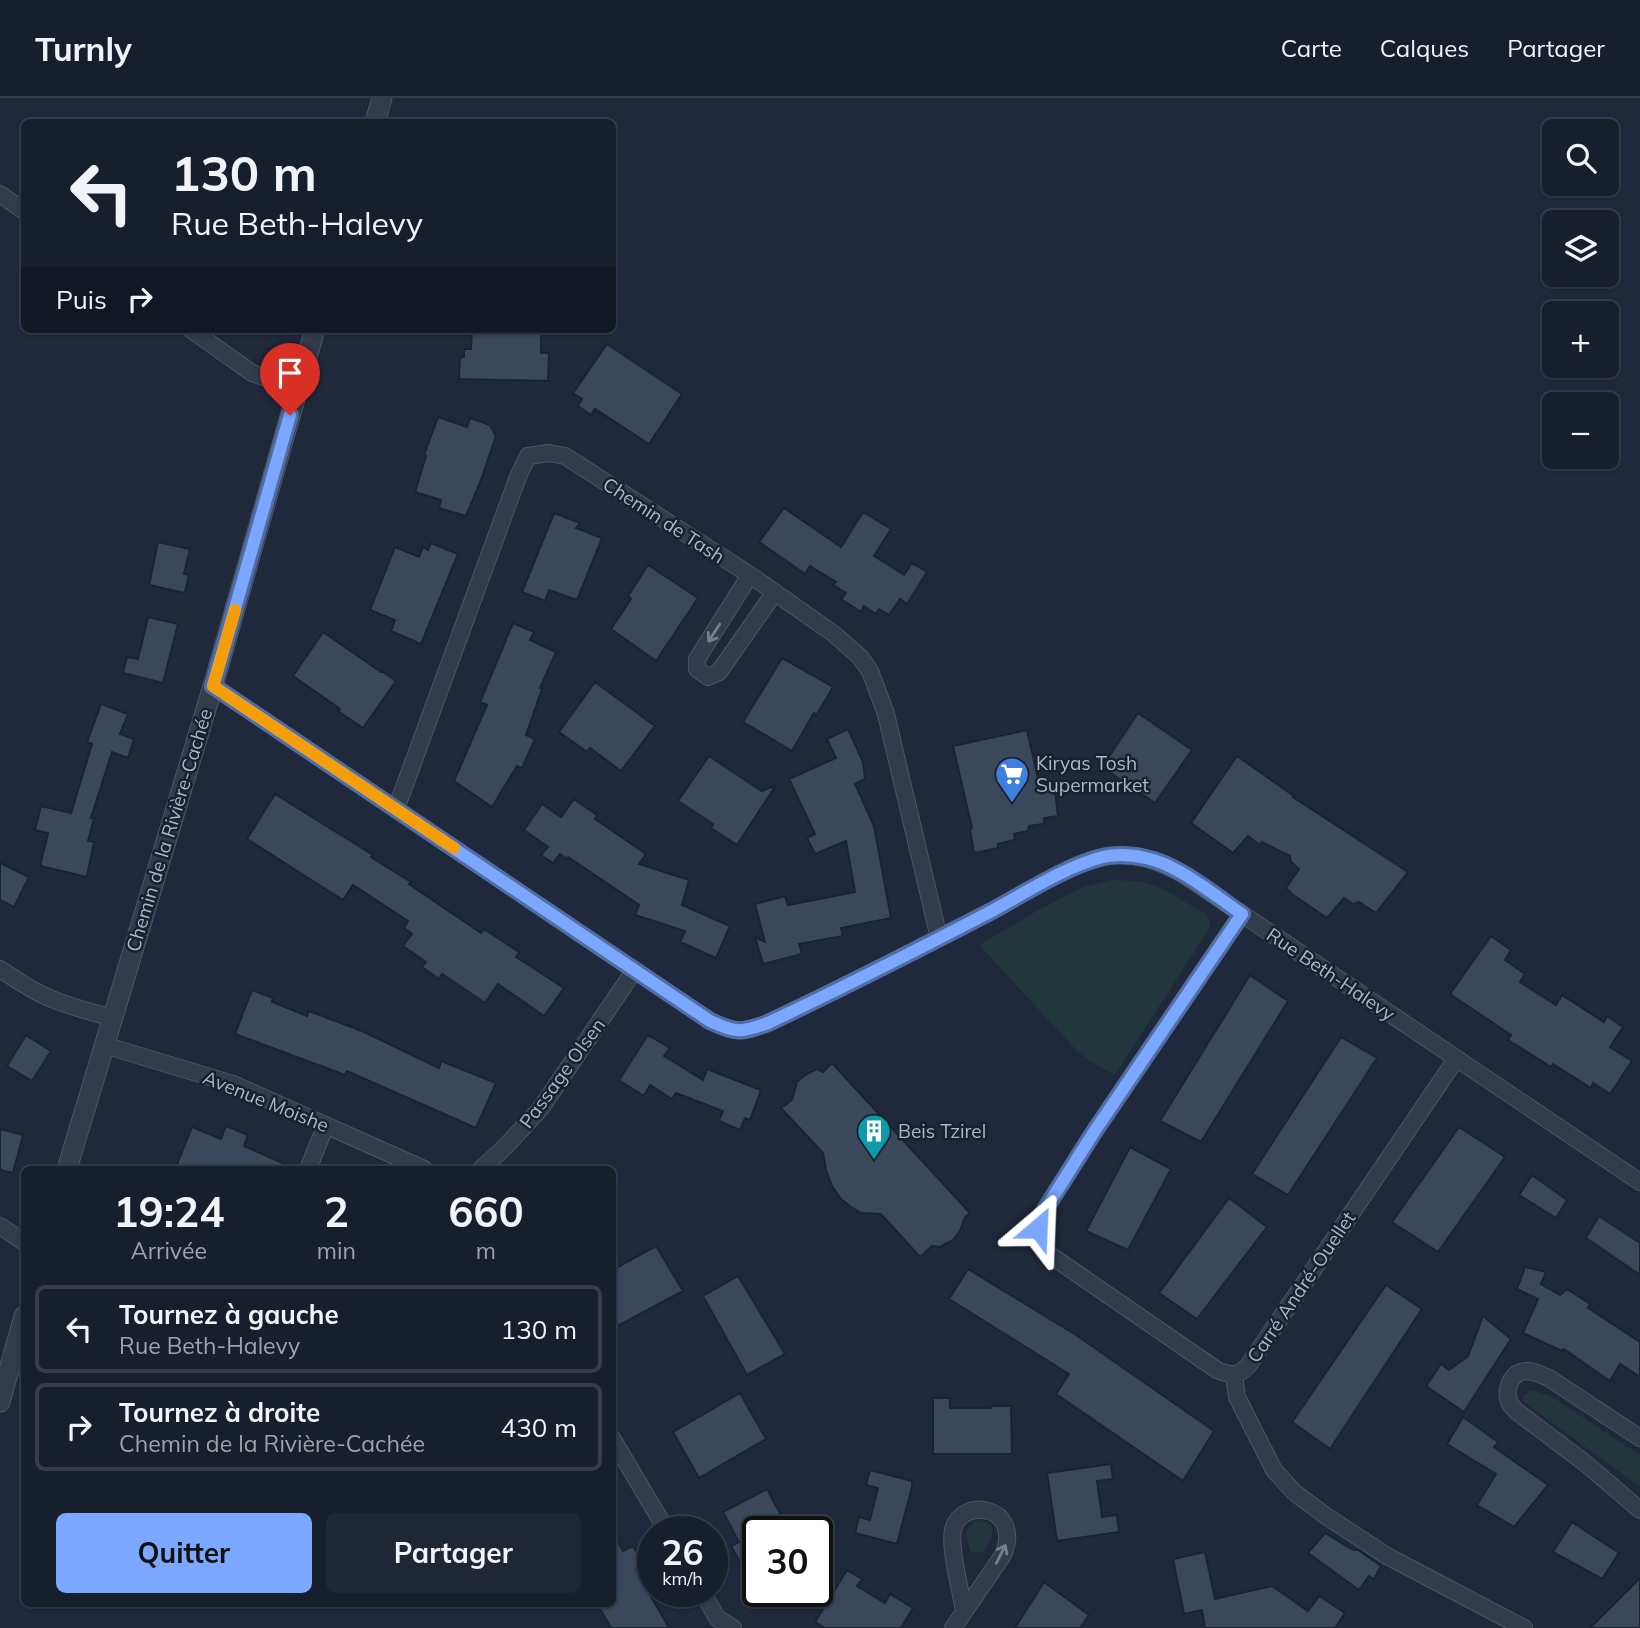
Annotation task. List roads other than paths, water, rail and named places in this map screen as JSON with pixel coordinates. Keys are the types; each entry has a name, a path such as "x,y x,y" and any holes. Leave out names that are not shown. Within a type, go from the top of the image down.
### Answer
{"street":[{"path":"376,119 382,98"},
{"path":"0,194 21,209"},
{"path":"196,333 252,373 297,389"},
{"name":"Chemin de la Rivière-Cachée","path":"68,1166 213,686 314,333"},
{"name":"Chemin de Tash","path":"396,809 528,456 549,453 565,456 775,592 860,657 870,670 886,714 939,939"},
{"path":"750,575 697,659 697,669 708,677 719,672 775,592"},
{"name":"Rue Beth-Halevy","path":"213,686 635,971 710,1021 727,1029 751,1030 768,1023 939,939 1075,867 1105,856 1138,857 1158,862 1184,875 1640,1182"},
{"name":"Carré André-Ouellet","path":"1242,914 1094,1132 1039,1219 1038,1228 1043,1248 1050,1255 1217,1370 1234,1376 1248,1366 1456,1059"},
{"path":"0,969 44,996 112,1018"},
{"name":"Passage Olsen","path":"484,1166 541,1108 635,971"},
{"name":"Avenue Moishe","path":"104,1045 233,1084 417,1166"},
{"path":"309,1166 326,1125"},
{"path":"0,1226 21,1240"},
{"path":"0,1402 21,1327"},
{"path":"1640,1438 1536,1372 1521,1371 1514,1376 1507,1392 1509,1403 1516,1410 1640,1510"},
{"path":"1234,1376 1237,1396 1274,1470 1295,1493 1387,1556 1524,1628"},
{"path":"616,1445 658,1516"},
{"path":"953,1628 1006,1547 1005,1524 994,1514 985,1511 967,1512 957,1519 954,1526 952,1542 964,1611"},
{"path":"711,1607 717,1618 733,1628"}],"place":[{"name":"Kiryas Tosh Supermarket","path":"1012,804"},
{"name":"Beis Tzirel","path":"874,1161"}]}
